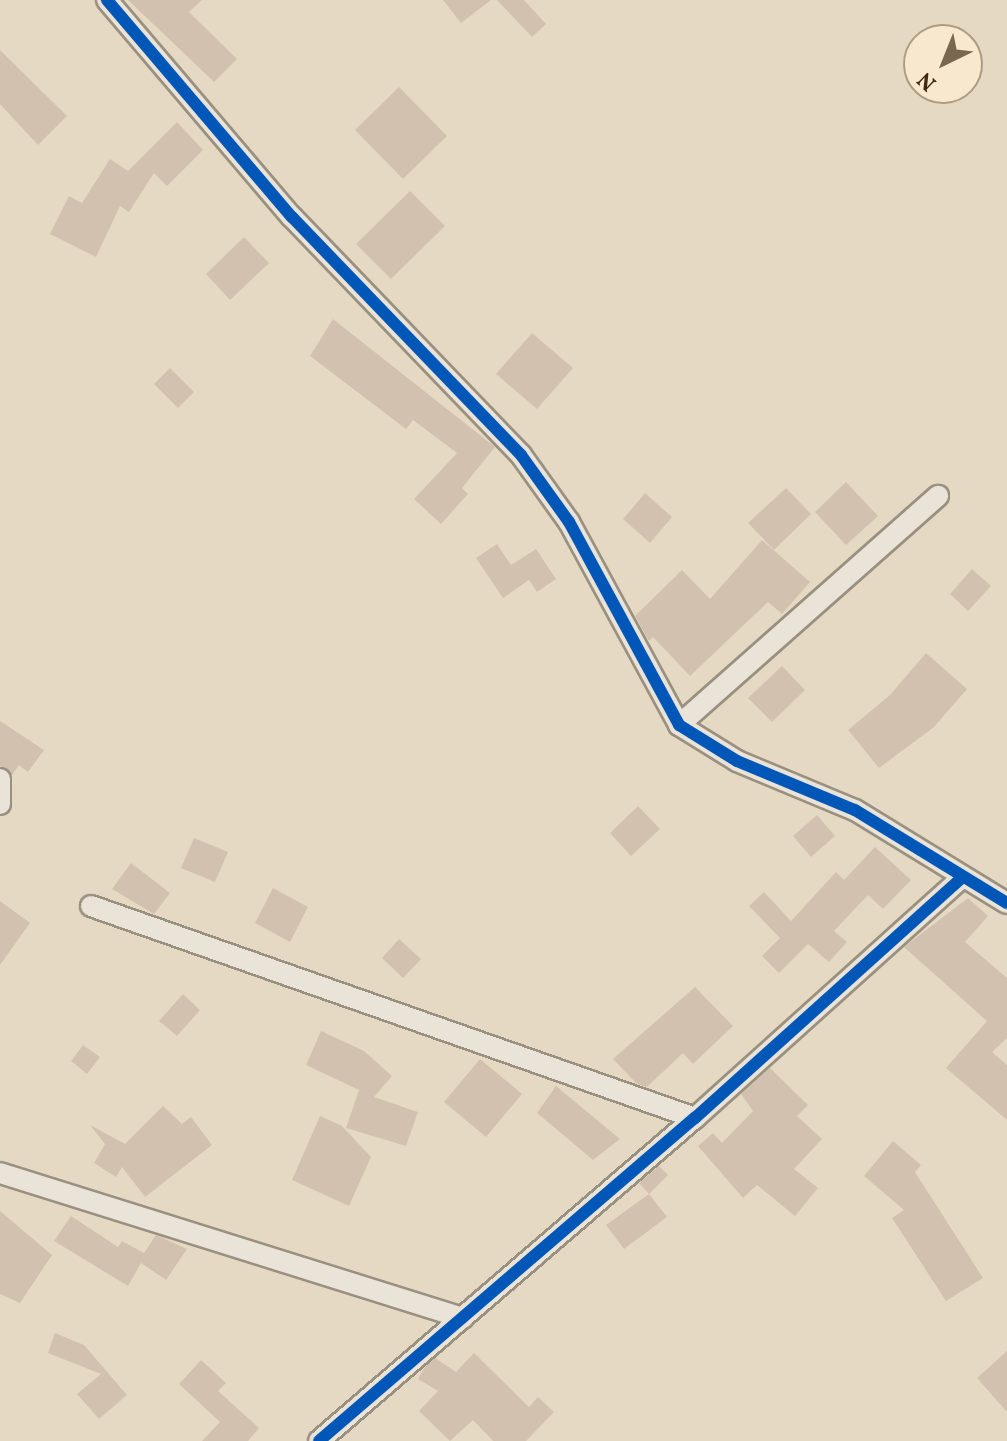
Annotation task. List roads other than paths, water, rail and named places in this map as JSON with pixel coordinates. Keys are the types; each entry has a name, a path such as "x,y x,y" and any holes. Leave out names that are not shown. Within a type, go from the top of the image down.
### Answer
{"street":[{"path":"107,0 292,217 521,455 569,522 679,725 737,761 855,810 1007,903"},
{"path":"679,725 938,496"},
{"path":"0,779 0,804"},
{"path":"319,1441 695,1118 963,877"},
{"path":"91,906 695,1118"},
{"path":"0,1173 463,1318"}]}
